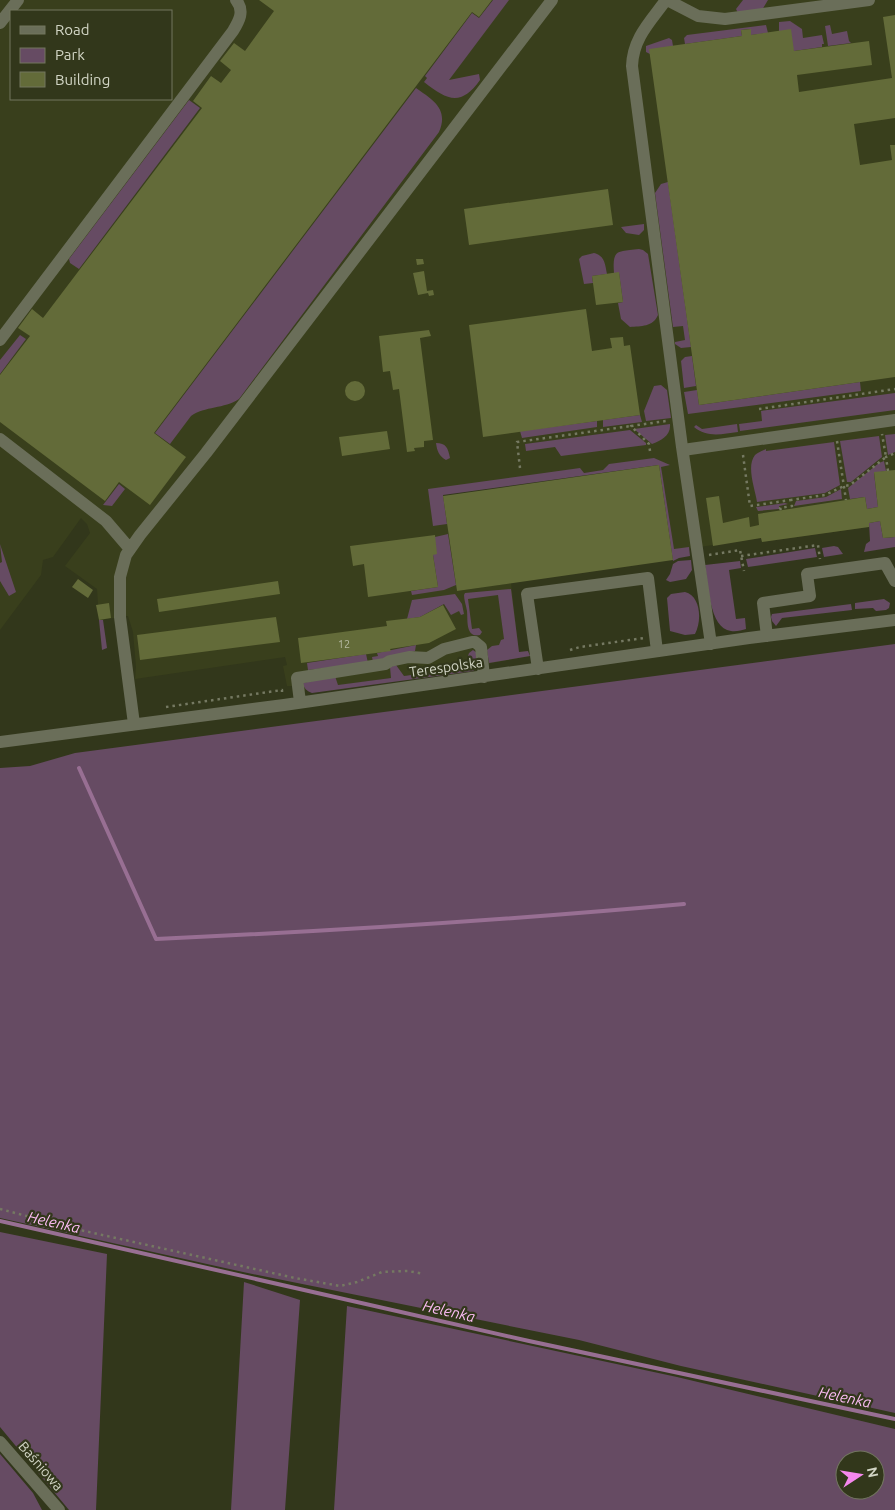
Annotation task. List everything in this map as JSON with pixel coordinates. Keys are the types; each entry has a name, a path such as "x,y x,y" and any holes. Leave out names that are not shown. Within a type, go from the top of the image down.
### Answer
{"street":[{"path":"10,10 18,0"},
{"path":"0,340 233,31 241,18 240,5 236,0"},
{"path":"134,724 120,617 120,577 126,555 552,0"},
{"path":"710,644 632,66 633,52 638,40 666,0 698,16 725,19 869,0"},
{"path":"0,23 10,10"},
{"path":"683,450 895,420"},
{"path":"0,439 106,521 130,549"},
{"path":"767,636 763,603 810,596 807,574 885,563 895,582"},
{"path":"538,669 527,594 648,578 657,651"},
{"name":"Terespolska","path":"0,742 895,620"},
{"path":"300,702 297,678 385,664 409,657 428,658 444,649 472,642 476,642 481,648 484,677"},
{"name":"Baśniowa","path":"0,1442 59,1510"},
{"path":"39,1488 50,1510"}],"path":[{"path":"759,409 895,389"},
{"path":"520,468 516,442 679,420"},
{"path":"631,426 649,444 650,451"},
{"path":"882,434 888,471"},
{"path":"873,436 889,434"},
{"path":"846,440 836,441 846,500"},
{"path":"741,442 750,506 826,495 850,485 886,456 895,453"},
{"path":"781,510 780,508 792,506 791,500"},
{"path":"741,556 818,545 822,572"},
{"path":"698,556 740,550 744,571"},
{"path":"162,708 175,704 282,690 283,698"},
{"path":"0,1209 80,1230 295,1278 340,1286 357,1282 382,1272 408,1271 424,1274"}],"shaded area":[{"path":"0,0 895,0 895,537 883,538 880,522 869,523 869,527 762,542 761,538 672,551 658,462 443,494 457,591 511,583 519,652 528,651 530,656 475,666 293,692 292,686 287,686 283,666 287,665 285,657 135,679 136,667 133,632 128,616 99,620 97,589 65,566 90,533 87,524 81,518 53,557 43,560 41,575 0,630"}],"green space":[{"path":"493,0 509,0 449,80 479,74 480,80 473,89 460,97 454,98 440,93 424,82 427,78 425,76 472,13 479,18"},
{"path":"743,0 768,0 762,10 738,13 736,9"},
{"path":"790,21 802,29 803,38 822,35 824,44 822,44 822,47 794,51 779,31 779,22"},
{"path":"766,25 768,33 751,35 750,29 741,30 742,36 685,44 684,38 687,35"},
{"path":"830,25 832,34 847,31 851,43 828,46 825,26"},
{"path":"669,38 672,40 673,46 650,54 646,52 646,46"},
{"path":"416,88 433,101 441,111 442,124 439,132 239,399 191,416 170,444 155,433"},
{"path":"189,100 200,108 79,269 70,263 69,259"},
{"path":"668,182 691,347 681,348 675,344 675,342 685,340 683,326 673,327 655,193 661,184"},
{"path":"644,224 644,230 639,235 626,233 621,227"},
{"path":"639,249 648,254 658,315 650,324 630,327 621,319 618,303 623,302 619,273 614,273 614,259 615,255 621,251"},
{"path":"594,253 602,258 607,274 592,276 593,283 584,284 579,259 582,256"},
{"path":"20,335 26,339 0,374 0,360"},
{"path":"692,356 696,386 684,388 681,361 685,357"},
{"path":"860,382 861,391 688,414 684,392 697,390 699,405"},
{"path":"661,385 667,390 671,418 646,421 644,411 654,386"},
{"path":"895,393 895,410 740,431 739,424 762,421 761,411"},
{"path":"640,415 642,422 603,427 603,420"},
{"path":"597,421 597,427 522,438 520,431"},
{"path":"670,424 667,435 652,444 634,429"},
{"path":"737,424 738,432 720,434 704,433 694,427 696,425 702,429"},
{"path":"630,430 646,445 561,456 555,447 526,451 525,444"},
{"path":"895,434 895,452 888,455 885,435"},
{"path":"879,436 882,457 851,482 847,482 840,441"},
{"path":"834,442 840,485 825,493 757,502 751,471 752,460 756,454 766,449 766,451"},
{"path":"436,443 446,447 450,458 446,460 442,457"},
{"path":"654,458 670,465 661,467 674,549 689,547 690,556 673,561 659,465 443,495 447,524 433,526 428,489 580,468 584,473 603,470 609,464"},
{"path":"884,461 886,471 874,473 878,507 867,509 865,497 850,499 848,488"},
{"path":"119,484 125,489 112,506 103,505"},
{"path":"841,489 842,499 794,506 796,501 826,497"},
{"path":"788,504 779,506 779,509 758,511 756,507"},
{"path":"880,521 883,538 895,537 895,547 864,552 866,544 870,541 869,523"},
{"path":"448,534 456,585 444,590 412,595 411,591 438,587 433,555 435,537"},
{"path":"0,544 16,592 9,596 0,581 0,563 2,562"},
{"path":"838,547 843,554 824,557 822,548"},
{"path":"815,548 817,557 748,567 746,559"},
{"path":"691,560 692,570 686,579 670,582 666,580 673,564 678,561"},
{"path":"740,561 741,568 729,570 736,619 745,618 746,629 733,631 724,628 714,614 705,565"},
{"path":"511,589 519,652 528,651 530,656 489,663 487,650 492,646 499,645 501,640 504,639 498,595 468,599 472,629 479,628 482,632 480,635 475,635 468,628 464,595 465,593"},
{"path":"685,592 694,598 699,610 699,623 695,634 685,635 670,631 667,598 671,594"},
{"path":"455,594 462,604 464,614 461,615 459,611 451,615 444,604 420,617 407,619 412,600"},
{"path":"884,599 890,603 889,608 886,610 876,611 873,608 855,609 855,603"},
{"path":"851,604 852,610 782,618 776,626 771,617 772,614"},
{"path":"99,620 103,620 107,648 102,650"},
{"path":"895,644 895,1413 681,1366 579,1340 243,1272 0,1218 0,768 30,766 75,753"},
{"path":"416,645 415,651 373,662 372,657 378,656 377,653"},
{"path":"473,650 477,653 478,665 473,671 312,693 304,687 303,683 335,676 338,685 391,678 390,667 396,665 404,676 474,666 468,656"},
{"path":"366,654 368,663 308,670 307,663"},
{"path":"0,1232 107,1254 96,1510 69,1510 0,1427"},
{"path":"244,1282 300,1300 285,1510 231,1510"},
{"path":"347,1306 677,1377 895,1429 895,1510 334,1510"},
{"path":"0,1454 33,1493 42,1510 0,1510"}],"building":[{"path":"259,0 492,0 479,17 472,12 154,433 186,457 150,505 119,482 105,501 0,422 0,375 30,336 18,328 32,309 43,318 202,108 193,101 211,76 221,83 231,70 220,61 234,43 245,51 274,11"},
{"path":"895,15 895,118 854,124 860,165 892,160 890,145 895,145 895,377 699,405 649,49 742,36 741,30 751,29 751,35 791,29 794,51 869,41 872,65 797,75 799,92 892,78 883,17"},
{"path":"608,189 613,225 469,245 464,209"},
{"path":"416,259 423,259 424,264 417,265"},
{"path":"424,271 427,291 433,290 434,295 429,296 428,293 418,295 413,273"},
{"path":"619,272 623,302 596,305 592,276"},
{"path":"586,309 592,351 612,348 610,338 623,337 624,346 630,345 640,415 483,437 469,325"},
{"path":"429,330 431,336 420,338 433,440 424,441 424,447 414,448 415,451 407,452 399,389 393,390 390,371 383,372 379,336"},
{"path":"355,381 362,384 365,391 362,398 355,401 348,398 345,391 348,384"},
{"path":"387,431 390,449 342,456 339,437"},
{"path":"659,465 673,560 457,591 443,496"},
{"path":"895,470 895,537 883,538 880,521 869,523 869,527 762,542 761,538 713,546 706,498 719,496 723,523 749,517 750,527 759,525 758,514 865,497 867,509 878,507 874,472"},
{"path":"435,535 437,554 433,555 438,587 368,597 364,564 353,566 350,546"},
{"path":"78,579 93,590 88,598 72,587"},
{"path":"278,581 280,594 159,612 157,599"},
{"path":"109,603 111,618 99,620 96,605"},
{"path":"443,605 456,629 429,643 390,649 391,651 301,663 298,638 387,626 386,621 420,617"},
{"path":"276,617 280,642 140,660 137,635"}],"waterway":[{"path":"79,768 156,939 420,924 684,904"},
{"name":"Helenka","path":"0,1221 529,1341 895,1419"}]}
